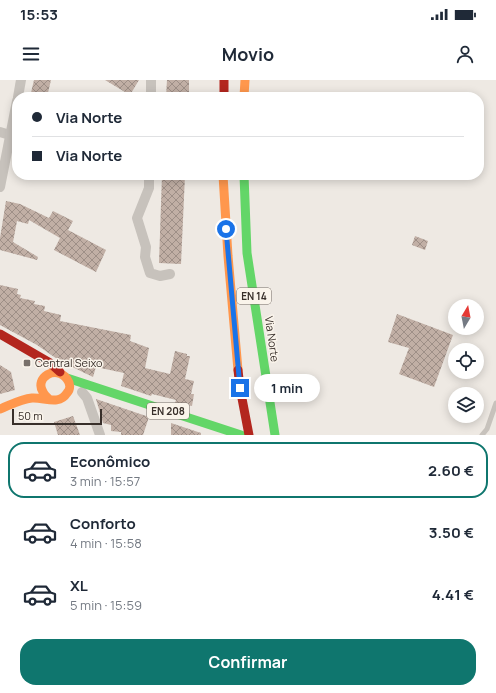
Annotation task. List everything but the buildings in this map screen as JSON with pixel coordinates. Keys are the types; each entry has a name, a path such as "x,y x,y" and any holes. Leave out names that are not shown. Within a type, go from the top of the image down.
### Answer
{"main road":[{"path":"224,80 224,92"},
{"path":"244,92 245,80"},
{"name":"EN 14","path":"223,180 240,388 249,435"},
{"name":"Via Norte","path":"244,180 247,253 275,435"},
{"path":"0,334 50,363 64,375 70,387 69,392 62,399 54,401 49,399 31,398 0,409"},
{"path":"43,360 42,393 49,399"},
{"path":"31,398 50,372 64,375"},
{"name":"EN 208","path":"64,375 94,387 241,435"},
{"path":"69,392 82,392 94,387"}],"street":[{"path":"19,92 21,80"},
{"path":"151,80 151,92"},
{"path":"0,187 12,125"},
{"path":"0,132 10,135"},
{"path":"149,180 149,188 137,218 146,247 146,257 150,274 160,276 170,274"},
{"path":"82,392 88,398 100,435"}],"lane":[{"path":"482,435 487,429 496,402"}],"traffic: fast":[{"path":"244,180 247,253 275,435"},
{"path":"67,378 241,435"}],"traffic: slow":[{"path":"244,92 245,80"},
{"path":"223,180 238,370"},
{"path":"0,409 16,402 32,398 56,400 64,397 70,388 67,379 62,375 52,373 41,382 43,393 49,399"}],"traffic: jam":[{"path":"224,80 224,92"},
{"path":"0,334 50,363 60,372"},
{"path":"238,370 249,435"}],"place":[{"name":"Central Seixo","path":"27,363"}],"route":[{"path":"226,229 240,388"}]}
